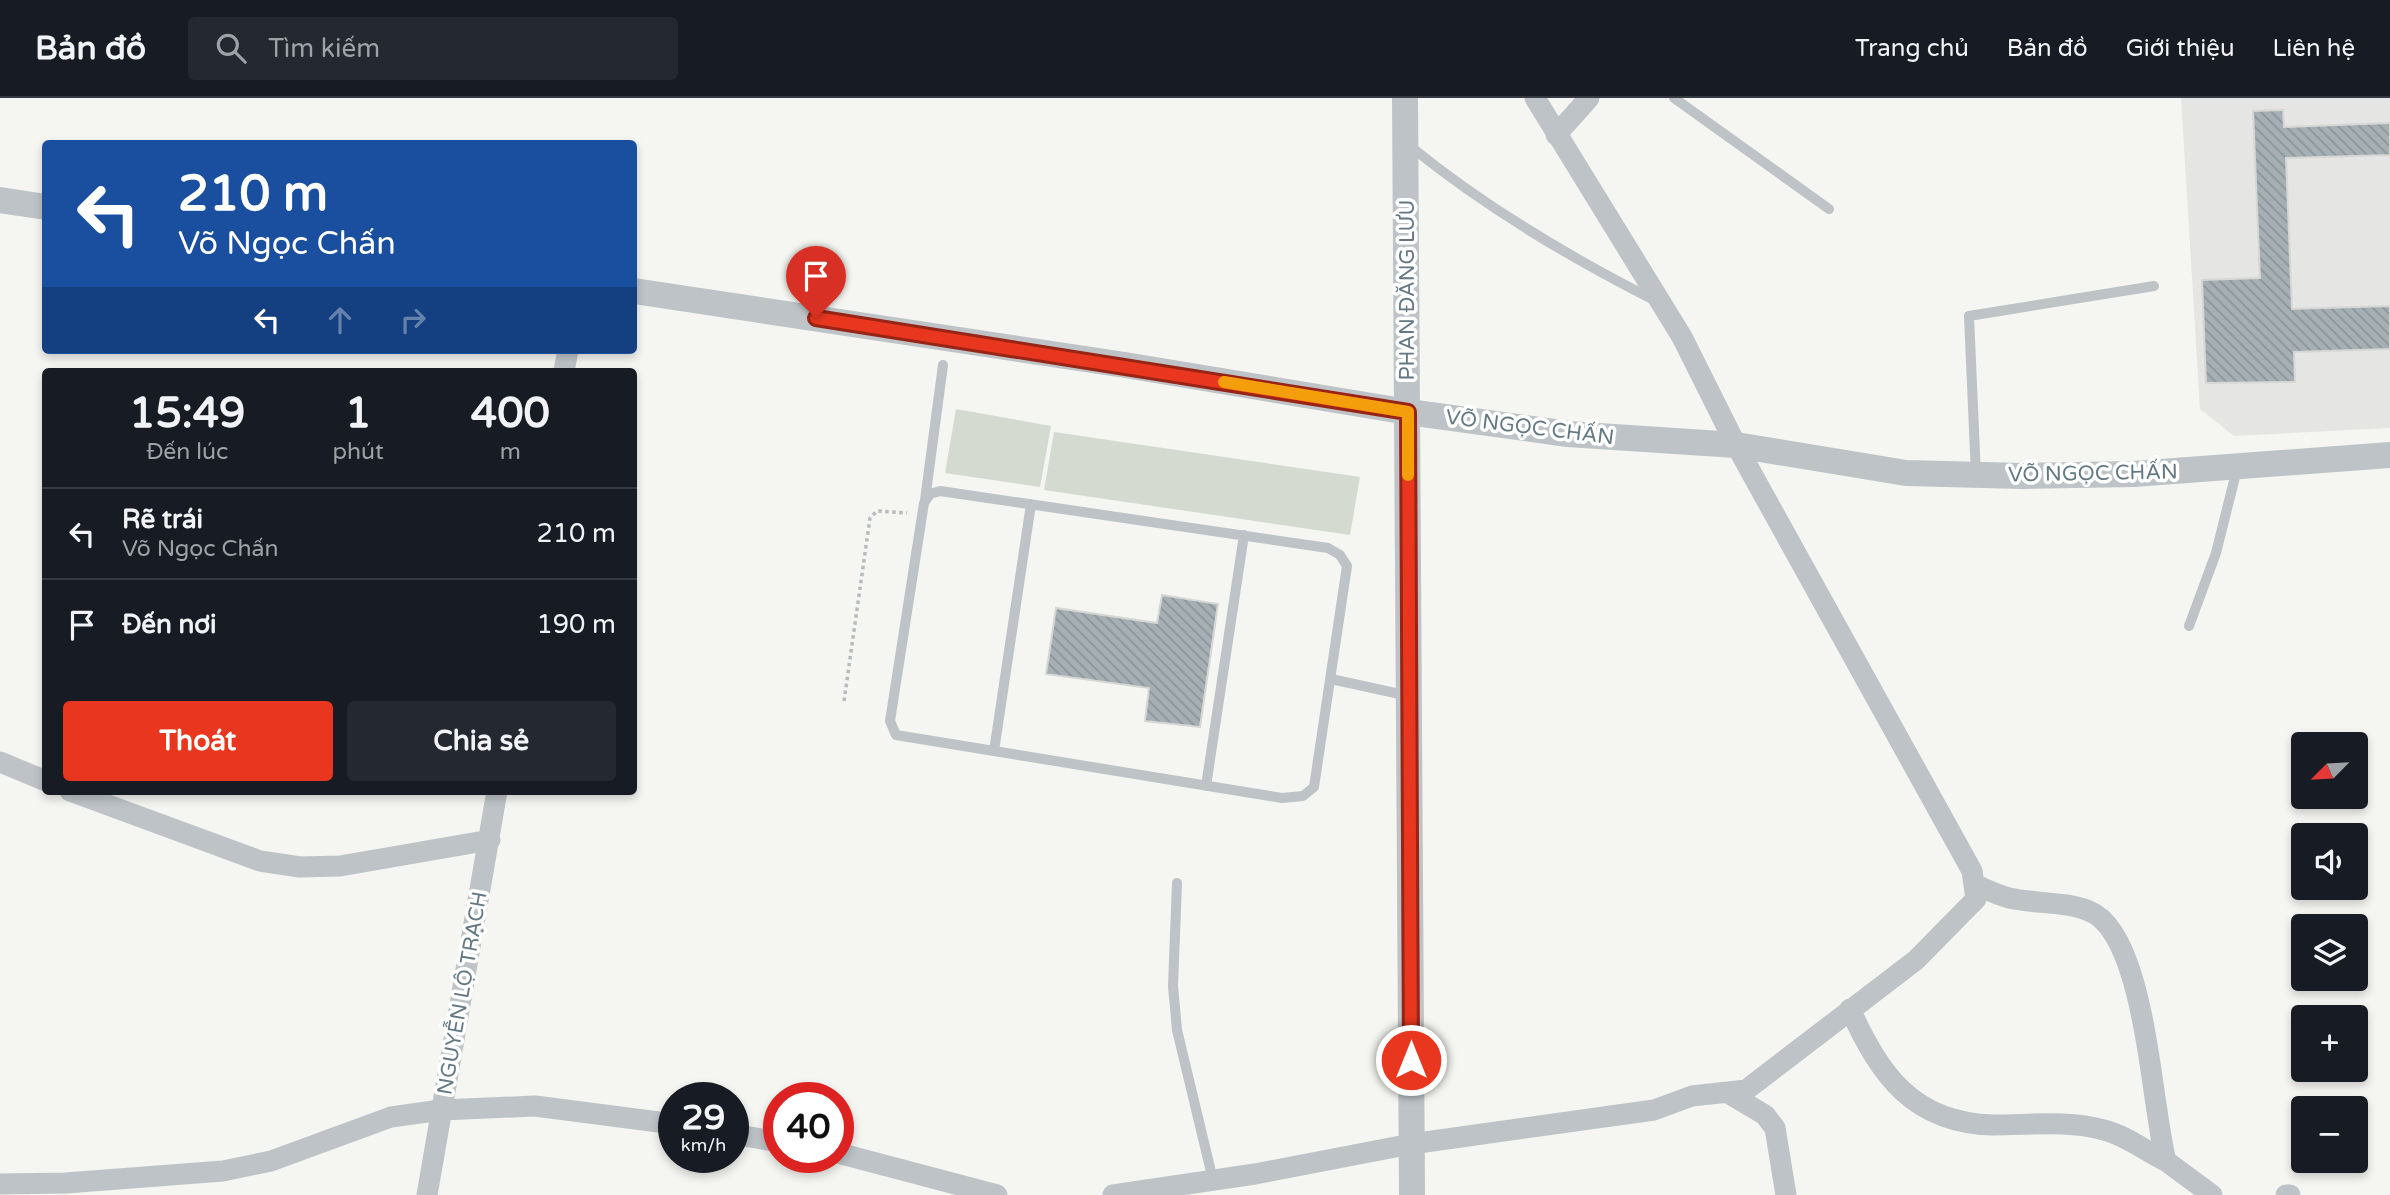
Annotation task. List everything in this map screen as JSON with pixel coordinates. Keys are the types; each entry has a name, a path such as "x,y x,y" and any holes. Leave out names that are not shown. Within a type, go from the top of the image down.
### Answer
{"street":[{"name":"PHAN ĐĂNG LƯU","path":"1405,98 1412,1195"},
{"path":"1113,1195 1411,1144 1654,1110 1692,1096 1746,1090 1916,960 1976,899 1972,871 1736,445 1682,337 1535,98"},
{"path":"1556,135 1589,98"},
{"path":"0,200 42,206"},
{"name":"VÕ NGỌC CHẤN","path":"637,290 1125,365 1408,412 1568,434 1736,445 1906,473 1976,476 2237,468 2390,455"},
{"path":"0,762 42,779"},
{"path":"81,795 260,861 300,867 340,866 490,840"},
{"name":"NGUYỄN LỘ TRẠCH","path":"427,1195 496,795"},
{"path":"1974,884 2009,898 2090,911 2107,923 2119,943 2139,1002 2166,1161"},
{"path":"1850,1009 1879,1067 1910,1098 1930,1111 1951,1120 1991,1125 2042,1123 2108,1130 2166,1161 2211,1195"},
{"path":"1728,1093 1765,1115 1775,1128 1786,1195"},
{"path":"0,1184 66,1183 223,1171 271,1161 391,1117 440,1110 536,1106 658,1122"},
{"path":"854,1157 997,1195"}],"lane":[{"path":"1674,98 1829,209"},
{"path":"1406,142 1436,169 1570,257 1661,304"},
{"path":"1976,476 1969,316 2154,286"},
{"path":"923,509 930,495 940,491 1328,548 1340,555 1347,566 1314,787 1303,796 1282,798 896,735 890,722 943,365"},
{"path":"2189,626 2216,553 2237,468"},
{"path":"994,751 1031,504"},
{"path":"1206,786 1244,535"},
{"path":"1331,679 1409,696"},
{"path":"1177,883 1173,986 1177,1030 1213,1180"}],"path":[{"path":"844,701 870,518 877,510 923,509"}],"shaded area":[{"path":"2181,98 2390,98 2390,428 2234,436 2200,409"},
{"path":"956,409 1051,426 1040,487 945,473"},
{"path":"1054,432 1360,477 1350,535 1044,490"}],"building":[{"path":"2283,110 2284,127 2390,123 2390,155 2286,158 2292,309 2390,306 2390,349 2294,352 2295,382 2206,383 2202,280 2260,278 2253,111"},
{"path":"1162,595 1218,604 1200,727 1145,721 1149,688 1046,674 1056,608 1157,623"}],"slow traffic":[{"path":"1224,382 1408,412 1408,475"}],"route":[{"path":"816,318 1408,412 1411,1060"}]}
